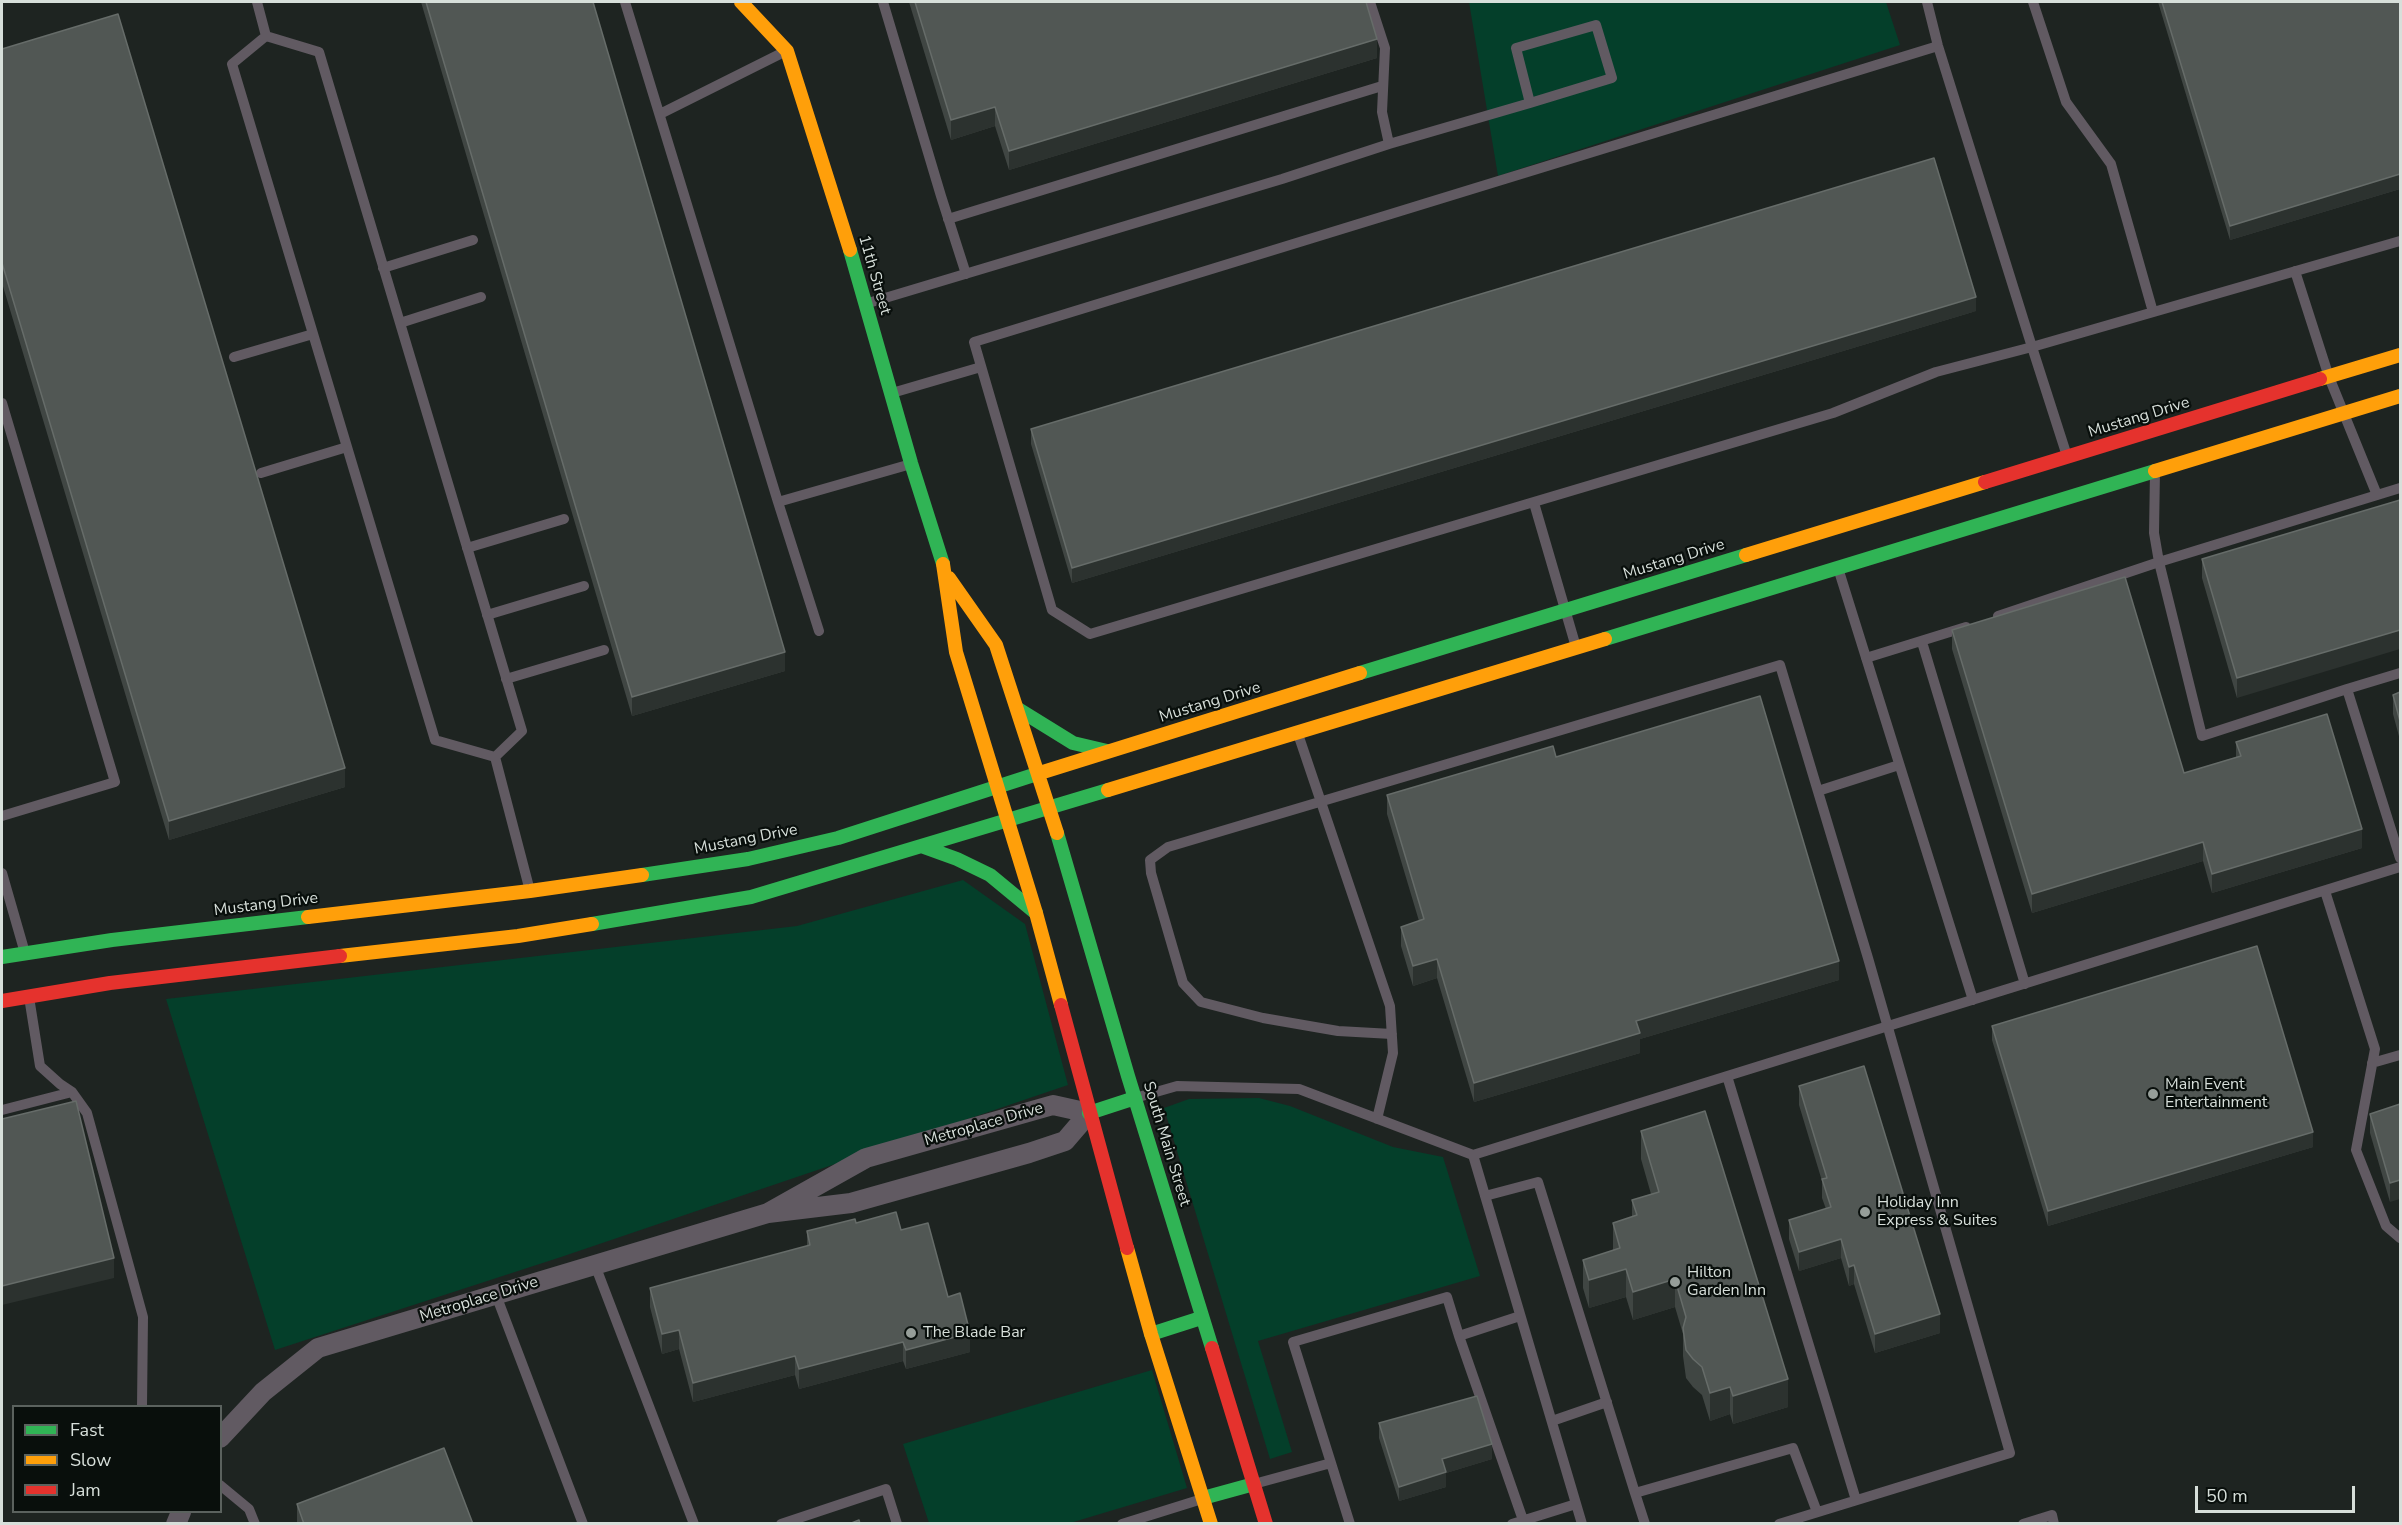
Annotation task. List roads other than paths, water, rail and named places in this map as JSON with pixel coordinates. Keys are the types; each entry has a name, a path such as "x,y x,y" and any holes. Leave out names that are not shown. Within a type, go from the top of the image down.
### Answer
{"main road":[{"name":"11th Street","path":"741,2 787,51 946,574 956,652 997,787"},
{"name":"Mustang Drive","path":"2,957 25,959 112,940 530,891 748,859 838,838 1107,751 1565,611 1827,536 2067,457 2400,355"},
{"path":"2,1001 28,991 110,984 518,936 751,897 1576,648 1836,563 2155,471 2400,396"},
{"name":"11th Street","path":"946,574 996,645 1038,773"},
{"path":"1018,710 1073,743 1107,751"},
{"name":"South Main Street","path":"1038,773 1075,888 1201,1318 1266,1524"},
{"path":"997,787 1036,912 1151,1334 1211,1524"},
{"path":"921,846 990,875 1036,912"},
{"path":"1089,1113 1135,1098"},
{"path":"1151,1334 1201,1318"},
{"path":"1203,1498 1254,1484"}],"street":[{"name":"Metroplace Drive","path":"222,1436 263,1392 318,1348 768,1212 851,1203 1029,1153 1065,1141 1089,1113 1053,1105 866,1158 768,1212"}],"lane":[{"path":"257,2 266,36"},
{"path":"625,2 819,631"},
{"path":"883,2 966,274"},
{"path":"1370,2 1384,48 1382,112 1389,144"},
{"path":"1927,2 1938,46 2067,457"},
{"path":"2033,2 2066,102 2111,164 2153,312"},
{"path":"865,304 1282,179 1389,144 1530,103 1612,78 1596,25 1516,48 1530,103"},
{"path":"266,36 319,52 522,731 495,757"},
{"path":"266,36 232,64 435,740 495,757"},
{"path":"1938,46 974,342 1052,610 1090,634 1833,413 1936,372 2032,347 2400,241"},
{"path":"660,114 787,51"},
{"path":"948,219 1382,86"},
{"path":"383,268 473,240"},
{"path":"2295,272 2329,377 2377,495"},
{"path":"400,323 481,297"},
{"path":"234,357 313,334"},
{"path":"891,393 981,367"},
{"path":"2,403 115,782 2,816"},
{"path":"261,473 347,447"},
{"path":"778,502 911,463"},
{"path":"2155,471 2154,533 2159,562 2202,736 2400,673"},
{"path":"1990,619 2159,562 2400,488"},
{"path":"1534,503 1576,648"},
{"path":"467,548 564,519"},
{"path":"1836,563 1973,1000"},
{"path":"487,615 584,586"},
{"path":"1866,658 1979,623"},
{"path":"1922,642 2025,984"},
{"path":"506,679 604,650"},
{"path":"1392,1034 1338,1031 1263,1018 1201,1002 1184,983 1151,873 1150,860 1168,847 1780,665 1868,958 2010,1453 1779,1524"},
{"path":"2347,689 2400,858"},
{"path":"1297,733 1390,1006 1393,1053 1377,1119"},
{"path":"495,757 530,891"},
{"path":"1818,791 1899,765"},
{"path":"1135,1098 1177,1086 1299,1089 1473,1155 2400,867"},
{"path":"2,873 25,959"},
{"path":"2325,891 2375,1049 2356,1150 2386,1226 2399,1234"},
{"path":"28,991 40,1066 72,1092 87,1113 143,1317 142,1405"},
{"path":"2372,1063 2400,1055"},
{"path":"1727,1076 1856,1500"},
{"path":"2,1110 72,1092"},
{"path":"1473,1155 1582,1524"},
{"path":"1485,1196 1538,1182 1645,1524"},
{"path":"595,1265 694,1524"},
{"path":"496,1295 583,1524"},
{"path":"1350,1524 1293,1342 1447,1297 1517,1522 1576,1504"},
{"path":"1459,1336 1521,1316"},
{"path":"1552,1421 1607,1402"},
{"path":"1635,1492 1793,1448 1817,1512"},
{"path":"1254,1484 1332,1463"},
{"path":"222,1487 249,1509 255,1524"},
{"path":"781,1524 886,1489 897,1524"},
{"path":"1122,1524 1203,1498"},
{"path":"2023,1524 2052,1515 2055,1524"}],"place":[{"name":"Main Event Entertainment","path":"2153,1094"},
{"name":"Holiday Inn Express & Suites","path":"1865,1212"},
{"name":"Hilton Garden Inn","path":"1675,1282"},
{"name":"The Blade Bar","path":"911,1333"}]}
